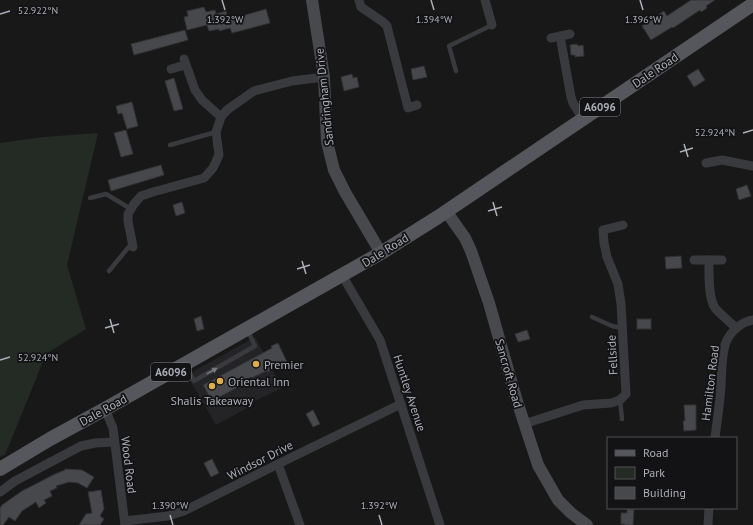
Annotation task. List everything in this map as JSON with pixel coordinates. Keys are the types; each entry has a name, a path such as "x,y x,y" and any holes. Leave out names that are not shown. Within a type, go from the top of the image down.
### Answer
{"main road":[{"name":"Dale Road","path":"0,469 50,439 105,410 381,253 446,211 753,4"}],"street":[{"name":"Sandringham Drive","path":"312,0 324,78 328,142 334,170 345,192 381,253"},
{"path":"359,0 361,7 387,26 412,106"},
{"path":"485,0 492,25"},
{"path":"560,36 571,96 574,106 583,119"},
{"path":"171,69 185,62 195,90 202,100 221,117"},
{"path":"133,245 128,221 128,214 131,209 141,196 204,178 213,168 219,155 216,132 221,117 227,110 254,91 292,81 324,78"},
{"path":"706,163 722,160 753,166"},
{"name":"Sancroft Road","path":"446,211 465,238 472,251 489,303 524,424 538,465 558,500 571,513 587,525"},
{"name":"Fellside","path":"620,400 626,394 621,304 618,284 607,257 603,230 623,225"},
{"path":"694,260 722,260"},
{"path":"708,260 709,289 715,308 736,328 748,321 753,320"},
{"name":"Huntley Avenue","path":"342,275 380,340 440,525"},
{"name":"Hamilton Road","path":"716,437 724,352 727,340 736,328"},
{"path":"524,424 583,405 611,403 620,400"},
{"name":"Windsor Drive","path":"125,523 168,516 184,511 401,404"},
{"name":"Wood Road","path":"105,410 112,424 125,523"},
{"name":"Dale Road","path":"0,492 16,481 81,446 95,443 114,442"},
{"path":"278,464 300,525"},
{"path":"708,525 709,509"}],"lane":[{"path":"456,71 449,46 492,25"},
{"path":"170,145 216,132"},
{"path":"90,198 106,194 131,209"},
{"path":"109,271 133,245"},
{"path":"592,317 612,326 622,328"},
{"path":"185,364 194,381 255,346 247,329"},
{"path":"620,400 622,419"}],"shaded area":[{"path":"255,337 282,388 248,404 249,407 216,425 187,375"}],"green space":[{"path":"98,133 67,265 86,329 46,354 5,455 0,456 0,143 44,137"}],"building":[{"path":"691,0 715,0 706,6 707,8 701,12 700,10 673,28 672,27 651,40 642,26 664,11 667,16"},
{"path":"204,7 206,12 215,10 216,14 226,11 228,20 266,9 270,23 232,33 230,28 219,31 219,29 209,31 207,25 187,30 184,17 188,16 187,11"},
{"path":"185,30 188,40 134,55 131,44"},
{"path":"577,44 578,46 583,45 584,56 575,57 575,55 571,55 570,45"},
{"path":"424,66 427,77 413,80 411,69"},
{"path":"698,69 705,80 694,87 687,76"},
{"path":"352,74 353,78 357,77 359,87 344,91 341,77"},
{"path":"174,78 183,109 174,111 165,81"},
{"path":"132,102 138,126 127,129 122,113 118,114 116,106"},
{"path":"126,130 133,154 121,157 114,133"},
{"path":"161,165 164,175 111,191 108,180"},
{"path":"747,185 751,196 739,200 736,189"},
{"path":"182,202 185,213 176,216 173,205"},
{"path":"681,256 682,268 666,269 665,257"},
{"path":"201,316 204,329 197,331 194,319"},
{"path":"637,319 651,319 651,329 637,329"},
{"path":"527,330 530,339 518,342 515,334"},
{"path":"278,343 287,362 267,372 266,371 252,378 251,377 237,385 238,387 212,401 203,385 272,348 271,346"},
{"path":"684,405 696,405 696,430 684,431"},
{"path":"313,410 320,424 313,427 306,414"},
{"path":"212,459 219,473 211,477 204,463"},
{"path":"65,469 82,470 94,477 87,488 78,483 69,482 56,486 57,488 50,491 52,496 44,500 46,503 39,508 36,502 22,511 15,521 9,517 3,525 0,525 0,508 2,505 22,491"},
{"path":"101,490 104,509 100,516 104,519 100,525 79,525 86,514 92,513 88,492"},
{"path":"627,509 634,510 633,525 621,524 621,513 627,513"}],"place":[{"name":"Premier","path":"256,364"},
{"name":"Oriental Inn","path":"220,381"},
{"name":"Shalis Takeaway","path":"212,386"}]}
